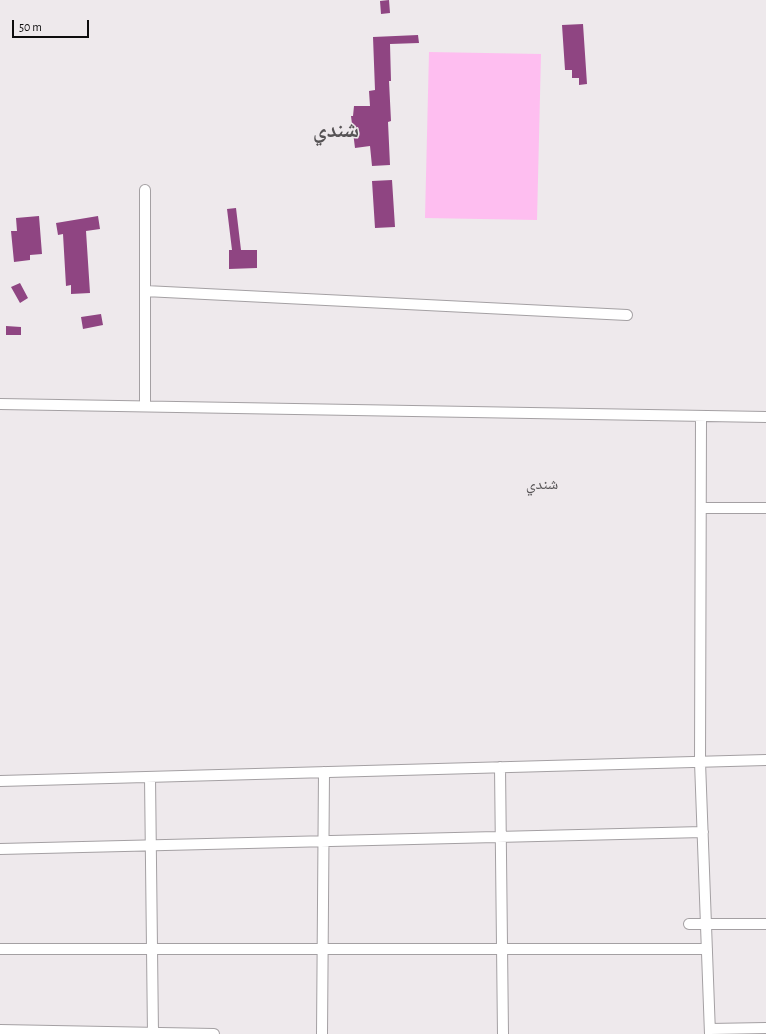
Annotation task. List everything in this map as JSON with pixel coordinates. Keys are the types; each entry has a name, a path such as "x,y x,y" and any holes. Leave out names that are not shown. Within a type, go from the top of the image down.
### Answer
{"street":[{"path":"145,190 145,406"},
{"path":"145,291 627,315"},
{"path":"0,404 766,417"},
{"path":"701,416 700,762 710,1032 766,1028"},
{"path":"701,508 766,508"},
{"path":"0,781 766,760"},
{"path":"500,767 503,1034"},
{"path":"322,1034 324,772"},
{"path":"150,777 153,1033"},
{"path":"0,849 703,832"},
{"path":"689,924 766,924"},
{"path":"0,949 707,949"},
{"path":"0,1030 214,1034"}],"shaded area":[{"path":"429,52 541,54 537,220 425,218"}],"building":[{"path":"389,0 390,13 381,14 380,1"},
{"path":"583,24 587,84 579,85 579,78 572,78 572,70 565,70 562,25"},
{"path":"418,35 419,43 390,44 391,81 389,81 391,121 388,122 390,165 372,166 370,146 355,148 351,116 353,116 354,106 370,106 369,91 375,90 373,37"},
{"path":"392,180 395,227 375,228 372,181"},
{"path":"236,208 241,250 257,250 257,268 229,269 229,250 232,250 227,209"},
{"path":"39,216 42,254 30,255 30,260 14,262 11,231 17,231 16,218"},
{"path":"98,216 100,229 86,231 90,293 71,294 71,285 66,286 63,234 58,235 56,223"},
{"path":"20,283 28,298 20,303 11,287"},
{"path":"101,314 103,325 83,329 81,317"},
{"path":"6,326 21,327 21,335 6,335"}],"district":[{"name":"شندي","path":"336,130"},
{"name":"شندي","path":"542,484"}]}
